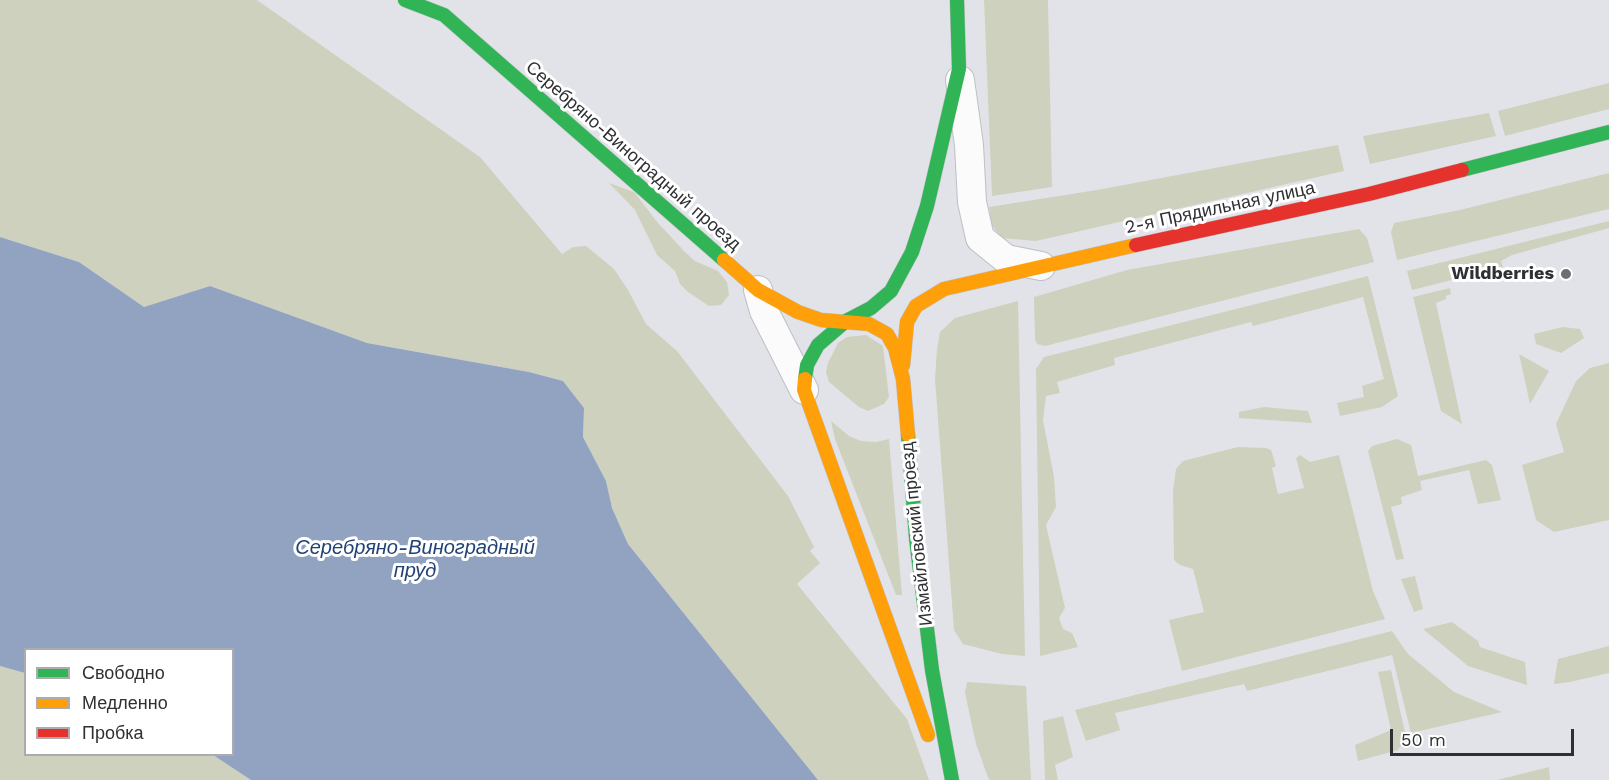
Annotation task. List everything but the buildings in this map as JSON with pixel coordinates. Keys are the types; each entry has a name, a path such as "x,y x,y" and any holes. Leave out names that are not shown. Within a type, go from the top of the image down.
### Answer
{"street":[{"name":"Серебряно-Виноградный проезд","path":"405,0 444,15 758,290 798,312 820,320 846,321"},
{"path":"957,0 959,69 969,145 972,202 980,238 1006,259 1041,266"},
{"path":"804,390 807,365 818,345 846,321 871,308 891,291 912,252 935,175 959,69"},
{"name":"2-я Прядильная улица","path":"903,379 907,322 916,306 944,289 1369,194 1609,132"},
{"name":"Измайловский проезд","path":"758,290 764,311 804,390 930,742 941,780"},
{"name":"Измайловский проезд","path":"846,321 869,324 887,334 895,348 903,379 916,538 930,659 952,780"}],"green space":[{"path":"0,0 257,0 480,157 562,254 573,247 586,246 614,269 646,324 677,351 788,496 814,547 810,551 820,563 797,584 907,719 929,780 818,780 628,544 612,508 606,481 583,437 584,408 563,381 529,372 367,343 210,286 144,307 79,262 0,237"},
{"path":"984,0 1048,0 1052,187 992,196"},
{"path":"1609,83 1609,109 1505,136 1498,111"},
{"path":"1489,113 1496,136 1370,164 1363,136"},
{"path":"1338,145 1344,171 1036,241 1001,238 992,225 989,207 1097,190"},
{"path":"1609,173 1609,209 1397,260 1391,232 1394,223 1460,210"},
{"path":"609,183 634,192 685,252 695,261 718,271 727,282 729,295 721,305 709,306 680,284 675,271 657,255 635,210"},
{"path":"1609,221 1609,228 1512,255 1501,261 1503,267 1412,290 1407,271"},
{"path":"1359,229 1367,238 1374,262 1045,346 1037,344 1035,339 1034,297 1127,270"},
{"path":"1368,276 1398,396 1382,407 1340,416 1337,403 1364,397 1362,386 1384,379 1363,297 1253,326 1251,322 1114,358 1115,365 1057,382 1060,393 1046,396 1043,420 1054,477 1056,507 1046,525 1065,608 1059,618 1063,629 1072,633 1078,647 1040,656 1036,369 1044,357"},
{"path":"1450,288 1451,294 1436,303 1462,424 1441,411 1413,297"},
{"path":"1018,301 1025,656 1002,654 963,644 954,630 935,379 940,332 955,318"},
{"path":"1563,327 1580,329 1584,338 1561,353 1536,344 1534,334"},
{"path":"866,335 883,346 889,397 884,404 868,411 859,407 829,382 826,372 838,343 847,337"},
{"path":"1519,354 1549,371 1530,404"},
{"path":"1609,363 1609,520 1554,532 1536,520 1522,465 1564,452 1556,424 1576,381 1590,368"},
{"path":"1264,407 1308,411 1312,423 1239,418 1239,412"},
{"path":"831,421 849,436 861,441 876,442 889,439 902,595 896,595 835,439"},
{"path":"1397,439 1411,445 1418,476 1486,460 1492,465 1501,500 1478,504 1469,470 1420,481 1422,490 1401,497 1402,504 1391,507 1404,559 1396,560 1368,451 1372,446"},
{"path":"1238,447 1271,450 1276,466 1272,468 1278,494 1304,488 1296,458 1300,455 1310,462 1339,455 1373,591 1385,619 1182,671 1169,620 1204,612 1193,569 1180,565 1174,560 1173,491 1176,469 1183,461"},
{"path":"1415,576 1423,609 1414,612 1401,579"},
{"path":"1452,622 1478,641 1480,647 1525,662 1527,685 1468,666 1423,629"},
{"path":"1392,631 1408,654 1454,692 1502,712 1411,733 1392,655 1247,691 1244,684 1115,713 1120,730 1086,741 1075,710"},
{"path":"1609,646 1609,673 1554,684 1558,659"},
{"path":"0,666 24,673 24,756 215,756 251,780 0,780"},
{"path":"1391,670 1406,737 1398,750 1358,761 1355,745 1391,730 1378,672"},
{"path":"967,682 1026,686 1031,780 989,780 976,744 965,693"},
{"path":"1063,716 1073,757 1055,765 1058,780 1045,780 1043,721"},
{"path":"1549,767 1550,780 1497,780"}],"water":[{"name":"Серебряно-Виноградный пруд","path":"0,237 79,262 144,307 210,286 367,343 529,372 563,381 584,408 583,437 606,481 612,508 628,544 818,780 251,780 215,756 234,756 234,648 24,648 24,673 0,666"}],"traffic: fast":[{"path":"405,0 444,15 724,260"},
{"path":"805,379 807,365 818,345 846,321 871,308 891,291 912,252 927,206 959,69 957,0"},
{"path":"1462,170 1609,132"},
{"path":"908,435 916,538 932,670 952,780"}],"traffic: slow":[{"path":"903,365 907,322 916,306 944,289 1136,245"},
{"path":"724,260 758,290 798,312 821,320 869,324 887,334 895,348 903,379 908,435"},
{"path":"805,379 804,390 928,735"}],"traffic: jam":[{"path":"1136,245 1369,194 1462,170"}],"place":[{"name":"Wildberries","path":"1566,274"}]}
